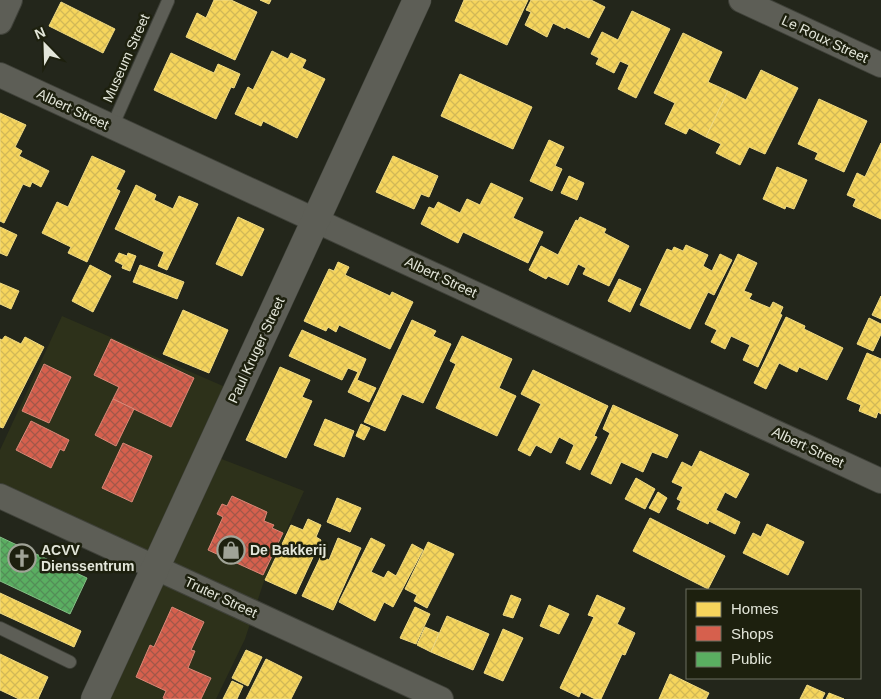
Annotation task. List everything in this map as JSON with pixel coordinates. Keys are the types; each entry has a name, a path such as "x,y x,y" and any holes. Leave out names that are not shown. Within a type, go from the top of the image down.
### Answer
{"street":[{"path":"0,22 10,0"},
{"name":"Paul Kruger Street","path":"95,699 417,0"},
{"name":"Le Roux Street","path":"742,0 881,65"},
{"name":"Albert Street","path":"0,75 881,481"},
{"name":"Truter Street","path":"0,496 441,699"}],"lane":[{"name":"Museum Street","path":"112,127 168,1"},
{"path":"0,628 70,662"}],"shaded area":[{"path":"62,316 246,396 219,458 304,491 264,581 245,639 216,699 97,699 158,567 0,492 0,450"}],"building: Homes":[{"path":"214,0 231,0 257,12 235,60 186,37 197,13 206,18"},
{"path":"260,0 271,0 269,4"},
{"path":"464,0 528,0 507,45 455,21"},
{"path":"531,0 591,0 605,7 589,38 553,23 547,37 525,25 531,12 526,10"},
{"path":"61,2 115,29 103,53 49,26"},
{"path":"632,11 670,29 636,98 618,89 629,65 620,61 614,73 596,64 599,58 591,54 602,32 618,40"},
{"path":"683,33 722,52 708,82 728,91 706,137 689,128 686,134 665,124 675,103 654,93"},
{"path":"272,51 288,59 291,53 306,60 302,68 325,79 297,138 263,121 261,126 235,114 248,87 253,90"},
{"path":"171,53 214,73 218,64 240,74 234,88 231,87 216,119 154,90"},
{"path":"761,70 798,88 765,154 749,147 740,165 716,153 721,144 706,137 728,91 746,100"},
{"path":"460,74 532,107 513,149 441,116"},
{"path":"819,99 867,121 844,172 815,159 818,153 798,144"},
{"path":"0,113 26,125 15,147 22,151 19,156 49,171 41,187 32,182 30,187 23,184 4,223 0,221"},
{"path":"549,140 564,147 555,166 562,169 552,191 530,181"},
{"path":"881,143 881,219 853,206 856,199 847,195 857,173 865,177"},
{"path":"92,156 125,171 116,189 120,191 87,262 68,253 71,247 42,233 57,202 68,207"},
{"path":"393,156 438,176 429,197 421,194 414,209 376,192"},
{"path":"777,167 807,180 794,209 786,206 785,209 763,199"},
{"path":"569,176 584,183 577,200 561,193"},
{"path":"491,183 523,198 513,218 543,232 528,263 463,232 458,243 421,224 429,207 434,209 438,202 460,213 467,199 480,205"},
{"path":"136,185 156,195 154,200 173,209 179,196 198,204 167,270 158,266 164,252 115,229"},
{"path":"238,217 264,229 242,276 216,264"},
{"path":"580,217 606,229 604,233 629,246 609,286 583,274 586,268 578,264 568,285 548,276 546,279 529,270 541,246 558,255 576,220 578,221"},
{"path":"0,227 17,235 7,256 0,253"},
{"path":"686,245 708,255 703,266 712,271 720,254 732,260 714,295 708,292 690,329 640,305 667,249 672,251 674,247 683,251"},
{"path":"119,253 127,256 128,253 136,256 130,271 122,268 123,265 115,261"},
{"path":"738,254 757,263 744,291 752,294 749,299 770,308 773,302 783,307 780,314 782,315 758,367 743,360 750,345 731,336 725,349 711,342 717,330 705,324"},
{"path":"338,262 349,267 345,275 390,296 392,292 413,302 390,349 339,325 336,332 328,327 326,331 304,321 329,269 334,271"},
{"path":"90,265 111,276 93,312 72,301"},
{"path":"140,265 184,282 177,299 133,282"},
{"path":"619,279 641,289 630,312 608,301"},
{"path":"0,283 19,291 11,309 0,304"},
{"path":"881,296 881,319 872,315"},
{"path":"183,310 228,330 209,373 163,354"},
{"path":"786,317 805,326 804,329 843,348 827,380 799,367 797,372 779,363 766,389 754,383"},
{"path":"869,318 881,324 881,334 873,351 857,344"},
{"path":"412,320 436,331 433,336 451,344 423,403 402,394 385,431 364,422"},
{"path":"302,330 366,359 357,380 376,388 369,402 348,392 358,372 348,368 342,380 289,356"},
{"path":"5,336 21,344 25,337 44,347 3,428 0,427 0,339 2,340"},
{"path":"462,336 512,359 499,388 516,396 497,436 436,408 456,364 450,361"},
{"path":"867,353 881,359 881,414 878,412 876,418 859,411 861,405 847,399"},
{"path":"280,367 310,380 302,397 312,401 286,458 246,440"},
{"path":"533,370 608,406 594,436 597,437 580,470 566,463 574,445 559,437 551,453 536,445 530,456 518,450 541,404 521,394"},
{"path":"613,405 678,435 667,458 652,452 643,472 621,462 611,484 591,474 610,433 603,429"},
{"path":"325,419 354,431 344,457 314,445"},
{"path":"361,424 370,428 364,440 356,436"},
{"path":"700,451 749,474 736,498 725,492 716,510 740,522 735,534 709,521 708,524 677,509 681,501 677,499 683,487 672,482 682,462 692,467"},
{"path":"636,478 655,489 645,509 625,499"},
{"path":"658,492 667,498 659,513 649,508"},
{"path":"337,498 361,508 350,532 327,522"},
{"path":"650,518 725,556 708,589 633,551"},
{"path":"308,519 321,525 316,537 321,540 296,594 265,580 291,525 303,530"},
{"path":"767,524 804,542 788,575 743,553 753,533 761,537"},
{"path":"338,538 361,548 333,610 302,596 321,556 329,560"},
{"path":"371,538 385,545 371,572 384,578 388,571 396,576 412,544 423,550 393,607 384,602 375,621 339,602"},
{"path":"428,542 454,554 427,608 414,601 417,595 405,589"},
{"path":"0,593 81,631 74,647 0,613"},
{"path":"511,595 521,599 513,618 503,615"},
{"path":"597,595 625,608 617,624 635,633 625,655 622,654 601,699 595,699 581,692 579,697 560,688 594,617 588,615"},
{"path":"549,605 569,614 559,634 540,626"},
{"path":"415,607 430,614 416,644 400,638"},
{"path":"447,616 489,634 473,670 431,652"},
{"path":"425,627 439,633 431,652 417,645"},
{"path":"503,629 523,638 503,681 484,673"},
{"path":"246,650 262,657 248,686 232,678"},
{"path":"0,654 48,677 38,699 19,699 0,690"},
{"path":"266,659 302,677 291,699 246,699"},
{"path":"670,674 709,693 706,699 659,699"},
{"path":"232,681 243,686 237,699 223,699"},
{"path":"807,685 825,693 822,699 800,699"},
{"path":"829,693 844,699 826,699"}],"building: Shops":[{"path":"111,339 194,378 171,427 113,399 119,387 94,375"},
{"path":"44,364 71,377 49,423 22,411"},
{"path":"113,399 134,409 116,446 95,435"},
{"path":"31,421 69,440 64,451 60,449 51,468 16,450"},
{"path":"123,443 152,456 132,502 102,488"},
{"path":"232,496 267,512 264,521 274,525 272,528 283,533 263,575 208,550 223,517 217,514 222,504 227,506"},
{"path":"172,607 204,622 191,650 195,651 188,668 211,678 201,699 165,699 163,698 166,691 136,677 150,645 154,647"}],"building: Public":[{"name":"ACVV Dienssentrum","path":"0,537 87,578 70,614 0,581"}],"place":[{"name":"De Bakkerij","path":"231,550"},
{"name":"ACVV Dienssentrum","path":"22,558"}]}
